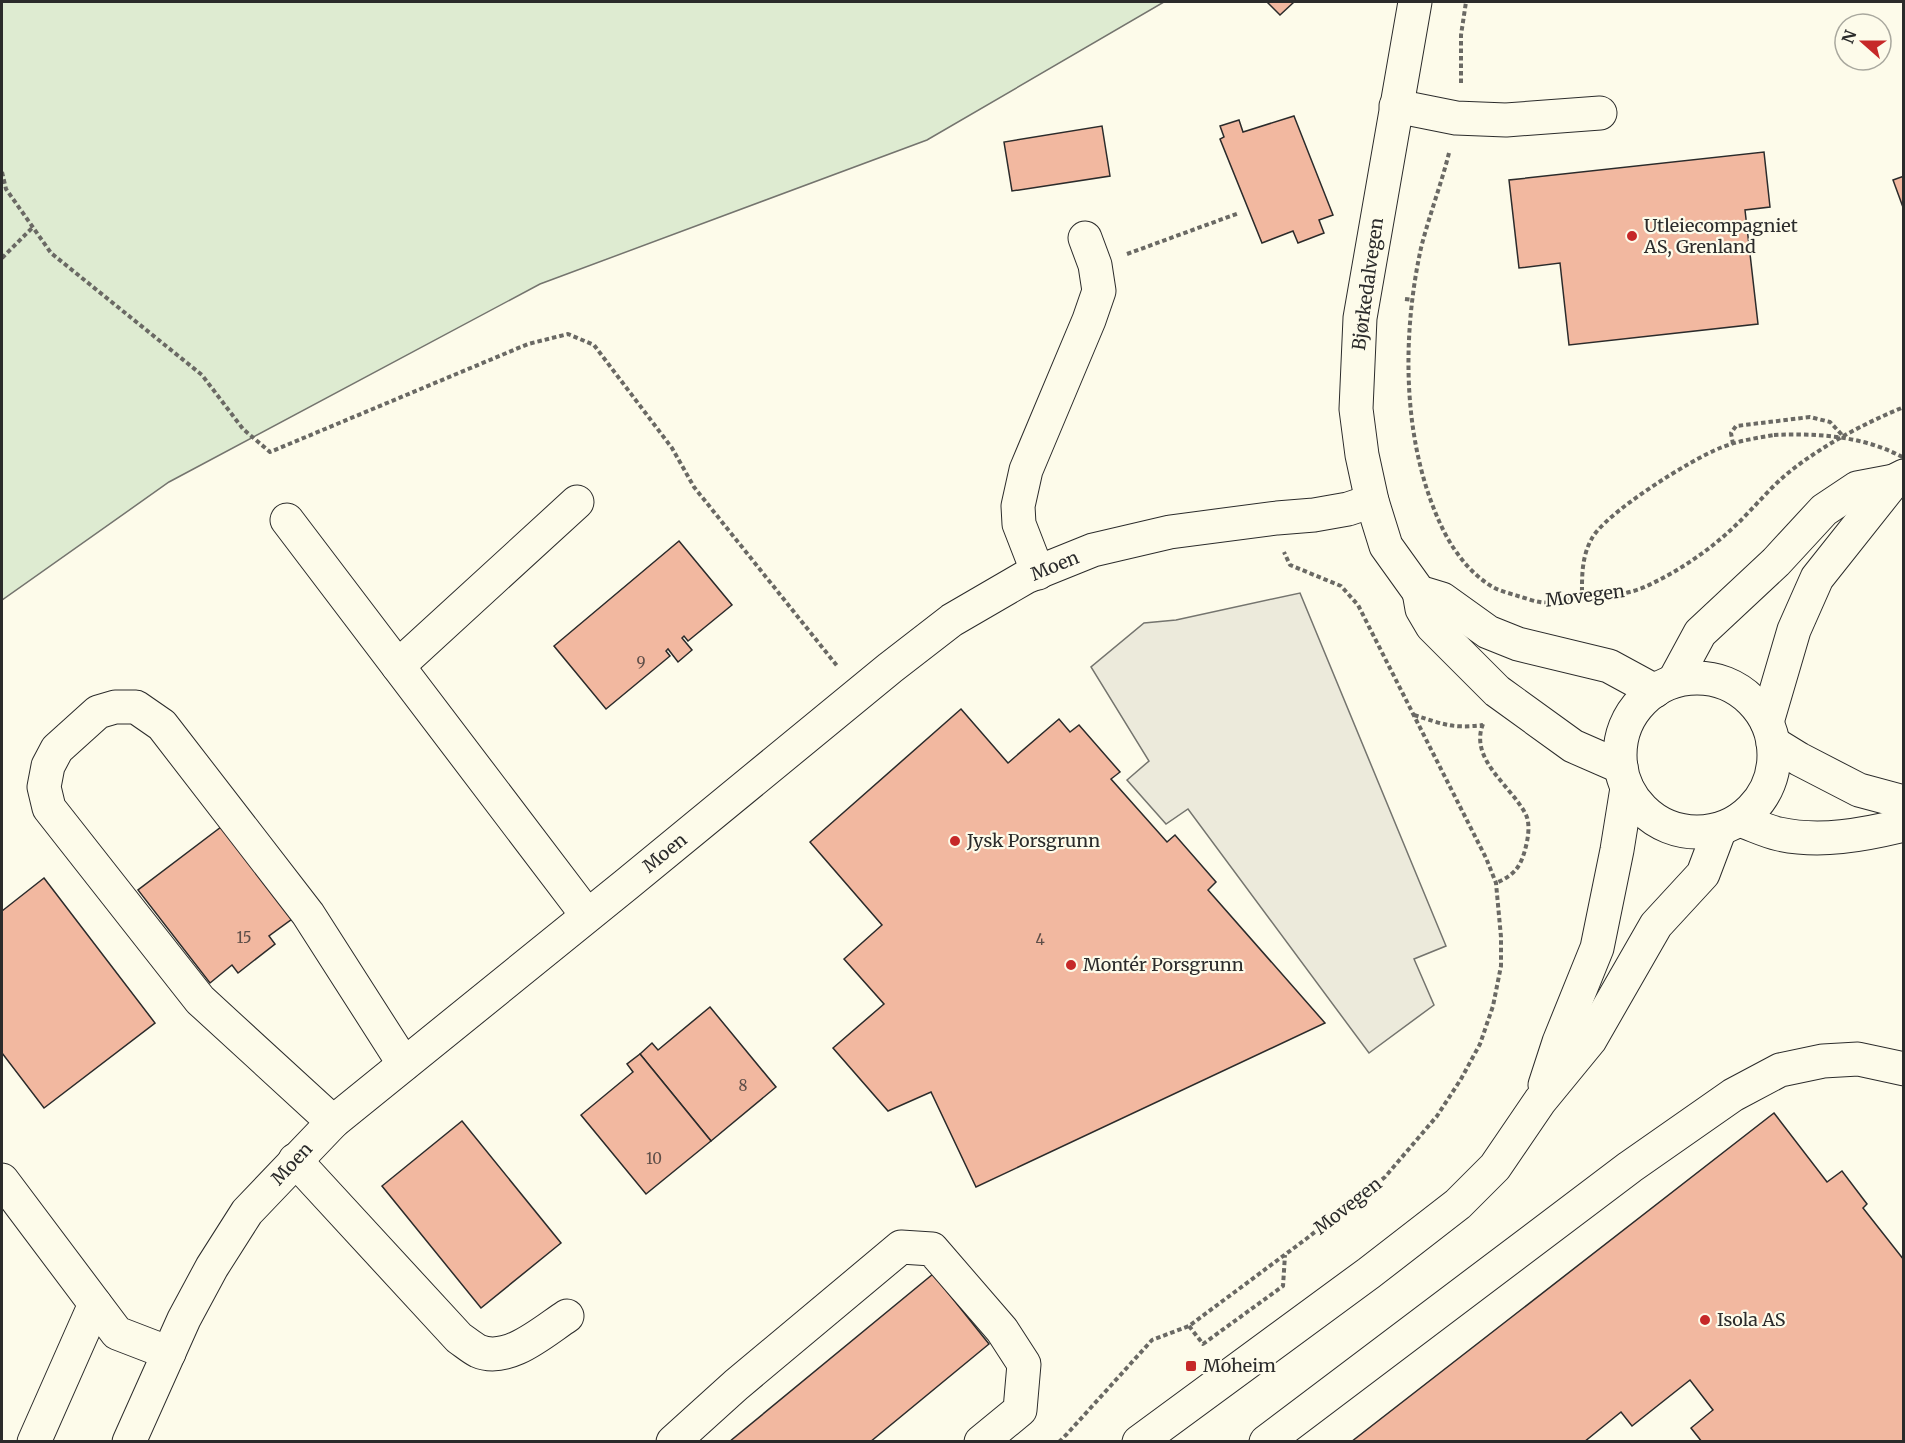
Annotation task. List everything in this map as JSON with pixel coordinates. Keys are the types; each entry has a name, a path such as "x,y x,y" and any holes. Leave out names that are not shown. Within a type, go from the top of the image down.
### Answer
{"main road":[{"name":"Bjørkedalvegen","path":"1414,2 1360,318 1356,409 1362,455 1372,501 1386,546 1419,592 1422,609 1432,626 1497,691 1573,746 1624,778"},
{"path":"1396,106 1456,118 1506,120 1600,113"},
{"path":"1038,573 1019,524 1018,506 1026,470 1099,291 1090,252"},
{"path":"1665,686 1700,633 1776,562 1824,510 1857,488 1900,472"},
{"path":"1624,778 1639,806 1656,821 1676,830 1698,833 1729,824 1756,805 1768,787 1773,765 1770,733 1794,630 1817,578 1900,472"},
{"name":"Moen","path":"129,1442 184,1319 212,1267 248,1212 333,1122 952,620 1026,578 1093,550 1170,532 1314,515 1372,501"},
{"path":"398,666 577,502"},
{"path":"287,520 587,915"},
{"path":"1419,592 1442,599 1488,632 1518,644 1609,666 1665,686"},
{"path":"1540,1101 1559,1042 1597,948 1617,850 1624,778 1621,745 1626,724 1638,705 1665,686 1696,678 1718,681 1738,690 1755,704 1770,733 1799,759 1859,790 1904,802"},
{"path":"333,1122 200,1000 49,808 44,787 48,766 57,749 98,712 115,707 136,707 162,725 308,914 404,1064"},
{"path":"1729,824 1778,834 1816,838 1864,835 1904,825"},
{"path":"1139,1442 1369,1273 1458,1204 1495,1167 1540,1101 1590,1040 1656,925 1703,874 1729,824"},
{"path":"1266,1442 1630,1167 1733,1095 1780,1070 1823,1061 1858,1059 1904,1070"},
{"path":"295,1160 459,1338 479,1352 496,1354 514,1351 567,1316"},
{"path":"2,1180 117,1333 169,1353"},
{"path":"673,1442 736,1385 901,1247 932,1250 1002,1330 1024,1364 1020,1410 981,1442"},
{"path":"34,1442 96,1304"}],"path":[{"name":"Movegen","path":"1466,2 1461,35 1461,80 1456,118 1443,178 1421,248 1413,300 1409,346 1409,390 1414,441 1432,506 1446,537 1478,577 1493,587 1543,603 1614,596 1648,586 1707,550 1729,532 1791,470 1861,425 1904,406"},
{"path":"2,172 6,189 51,253 202,375 243,429 270,452 528,344 568,334 594,345 672,448 694,487 823,649 861,692"},
{"path":"1090,252 1239,213"},
{"path":"2,258 33,227"},
{"path":"1405,299 1413,300"},
{"path":"1733,444 1731,433 1736,426 1810,417 1830,422 1843,436"},
{"path":"1582,599 1582,569 1586,551 1601,525 1622,508 1692,462 1733,444 1774,435 1809,434 1838,437 1870,444 1900,472"},
{"name":"Movegen","path":"1059,1442 1152,1340 1189,1326 1386,1177 1437,1116 1461,1079 1480,1044 1493,1006 1501,966 1501,937 1496,882 1486,858 1358,605 1341,586 1290,565 1281,546"},
{"path":"1414,715 1455,727 1483,725"},
{"path":"1487,716 1480,730 1481,745 1486,760 1526,815 1528,837 1522,864 1508,878 1496,882"},
{"path":"1189,1326 1203,1344 1274,1293 1283,1286 1285,1255"}],"green space":[{"path":"2,2 1164,2 927,140 540,284 169,482 2,600"}],"shaded area":[{"path":"1300,593 1446,946 1414,959 1434,1005 1369,1053 1188,809 1166,824 1127,780 1149,761 1091,667 1144,623 1176,620"}],"building":[{"path":"1267,2 1294,2 1280,15"},
{"path":"1294,116 1333,215 1319,220 1324,233 1298,243 1293,231 1262,243 1220,139 1224,137 1220,126 1239,120 1243,132"},
{"path":"1102,126 1110,176 1012,191 1004,142"},
{"name":"Utleiecompagniet AS, Grenland","path":"1764,152 1770,207 1745,210 1758,324 1569,345 1560,263 1519,268 1509,180"},
{"path":"1904,176 1904,210 1893,180"},
{"path":"679,541 732,605 688,641 684,636 682,638 692,650 678,662 668,649 666,651 670,656 606,709 554,646"},
{"path":"961,709 1008,763 1059,719 1070,732 1079,725 1120,772 1111,779 1167,842 1175,835 1216,882 1208,890 1325,1023 976,1187 931,1092 888,1111 833,1048 884,1004 844,959 882,925 810,842"},
{"path":"221,827 292,919 269,936 275,944 238,973 232,965 210,983 138,890"},
{"path":"44,878 155,1023 44,1108 2,1053 2,911"},
{"path":"710,1007 776,1087 711,1141 640,1054 652,1043 658,1050"},
{"path":"640,1054 711,1141 646,1194 581,1115 633,1072 627,1064"},
{"name":"Isola AS","path":"1774,1113 1827,1182 1842,1171 1867,1204 1863,1208 1904,1260 1904,1442 1702,1442 1691,1428 1713,1410 1690,1380 1632,1426 1621,1412 1584,1442 1351,1442"},
{"path":"462,1121 561,1243 481,1308 382,1186"},
{"path":"933,1274 989,1344 870,1442 729,1442"}],"place":[{"name":"Utleiecompagniet AS, Grenland","path":"1632,236"},
{"name":"Jysk Porsgrunn","path":"955,841"},
{"name":"Montér Porsgrunn","path":"1071,965"},
{"name":"Isola AS","path":"1705,1320"},
{"name":"Moheim","path":"1191,1366"}]}
